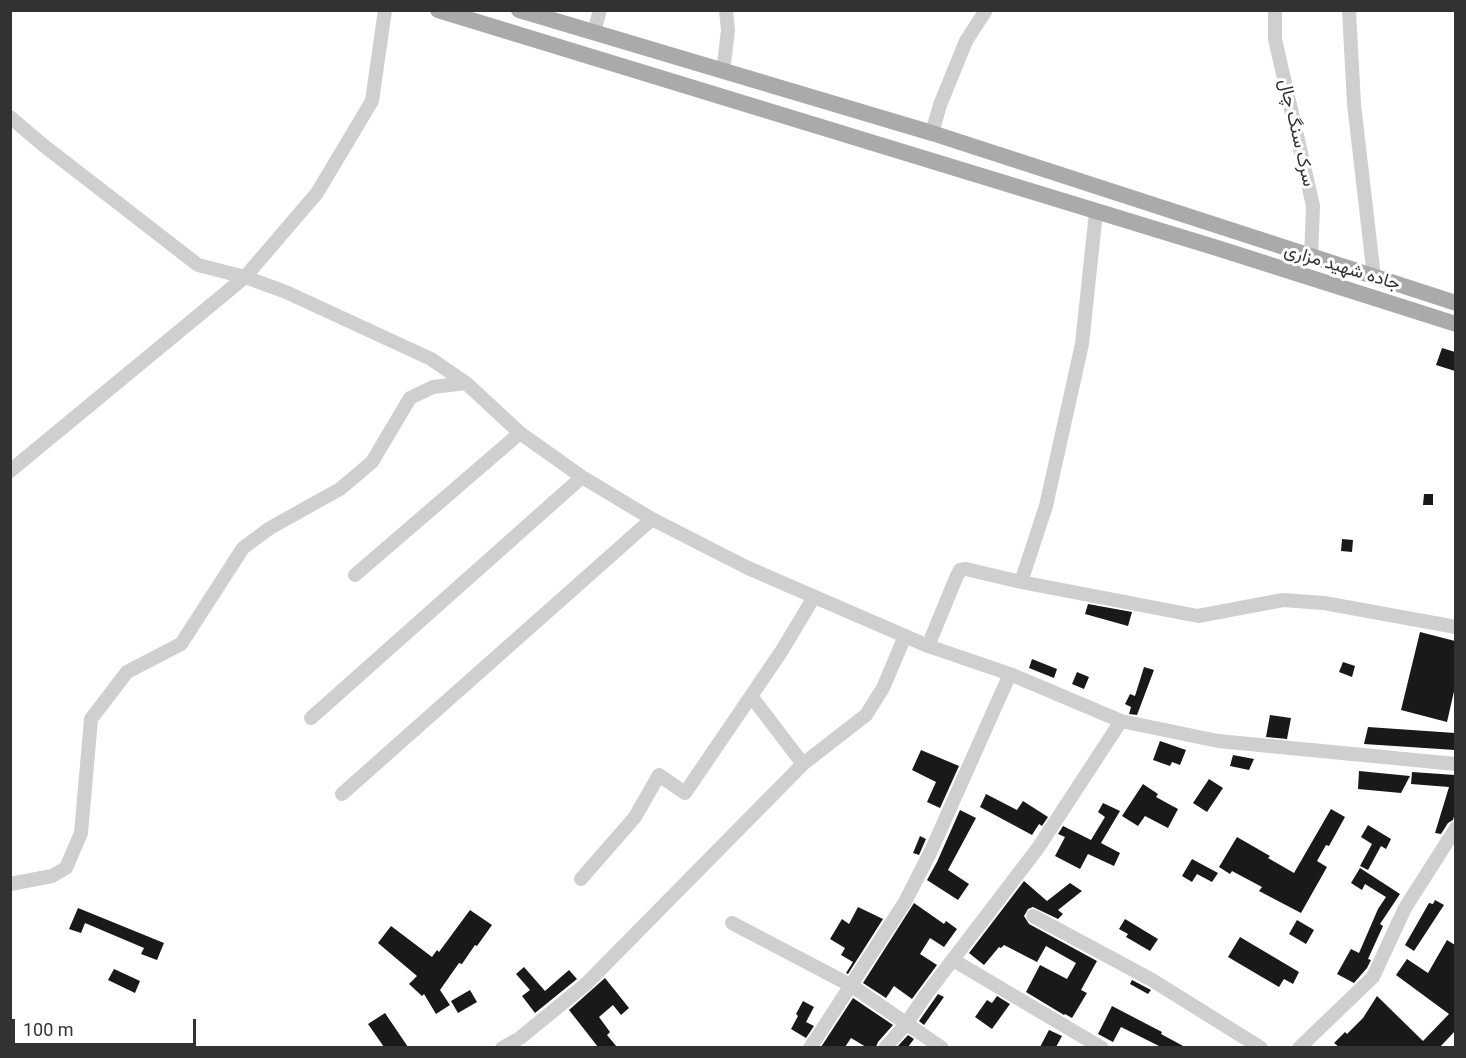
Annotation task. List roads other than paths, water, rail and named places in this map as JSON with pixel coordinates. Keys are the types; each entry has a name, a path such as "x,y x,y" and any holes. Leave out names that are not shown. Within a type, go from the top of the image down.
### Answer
{"main road":[{"name":"جاده شهید مزاری","path":"438,10 1217,248 1455,324"},
{"path":"529,12 932,134 1455,303"},
{"path":"1217,248 1226,246 1230,240 1222,227"},
{"path":"1269,266 1259,259 1258,254 1263,248 1274,245"}],"street":[{"path":"10,471 244,277 317,193 372,101 385,10"},
{"path":"594,32 600,10"},
{"path":"723,72 728,30 726,10"},
{"path":"932,134 940,105 966,41 986,10"},
{"name":"سرک سنگ چال","path":"1275,10 1275,39 1313,206 1311,257"},
{"path":"1349,10 1354,104 1374,277"},
{"path":"10,117 43,146 198,265 244,277 286,292 431,358 466,383 520,432 582,477 652,519 748,568 928,646 1010,674 1121,721 1218,741 1455,764"},
{"path":"1021,582 1046,506 1082,344 1096,212"},
{"path":"10,884 52,876 66,868 81,833 91,719 127,672 181,644 243,548 270,528 340,489 372,462 410,398 433,387 466,383"},
{"path":"355,575 520,432"},
{"path":"311,718 582,477"},
{"path":"342,794 652,519"},
{"path":"928,646 960,570 966,569 1021,582 1198,616 1283,600 1324,603 1455,627"},
{"path":"581,879 635,817 659,775 685,793 781,652 814,597"},
{"path":"502,1047 520,1038 586,984 803,764 866,715 883,688 905,636"},
{"path":"810,1047 905,902 1010,674"},
{"path":"751,696 803,764"},
{"path":"885,1047 906,1024 1038,849 1121,721"},
{"path":"1299,1047 1372,977 1405,908 1455,828"},
{"path":"1034,916 1152,980 1261,1047"},
{"path":"732,923 852,986 942,1047"},
{"path":"953,960 1102,1047"}]}
